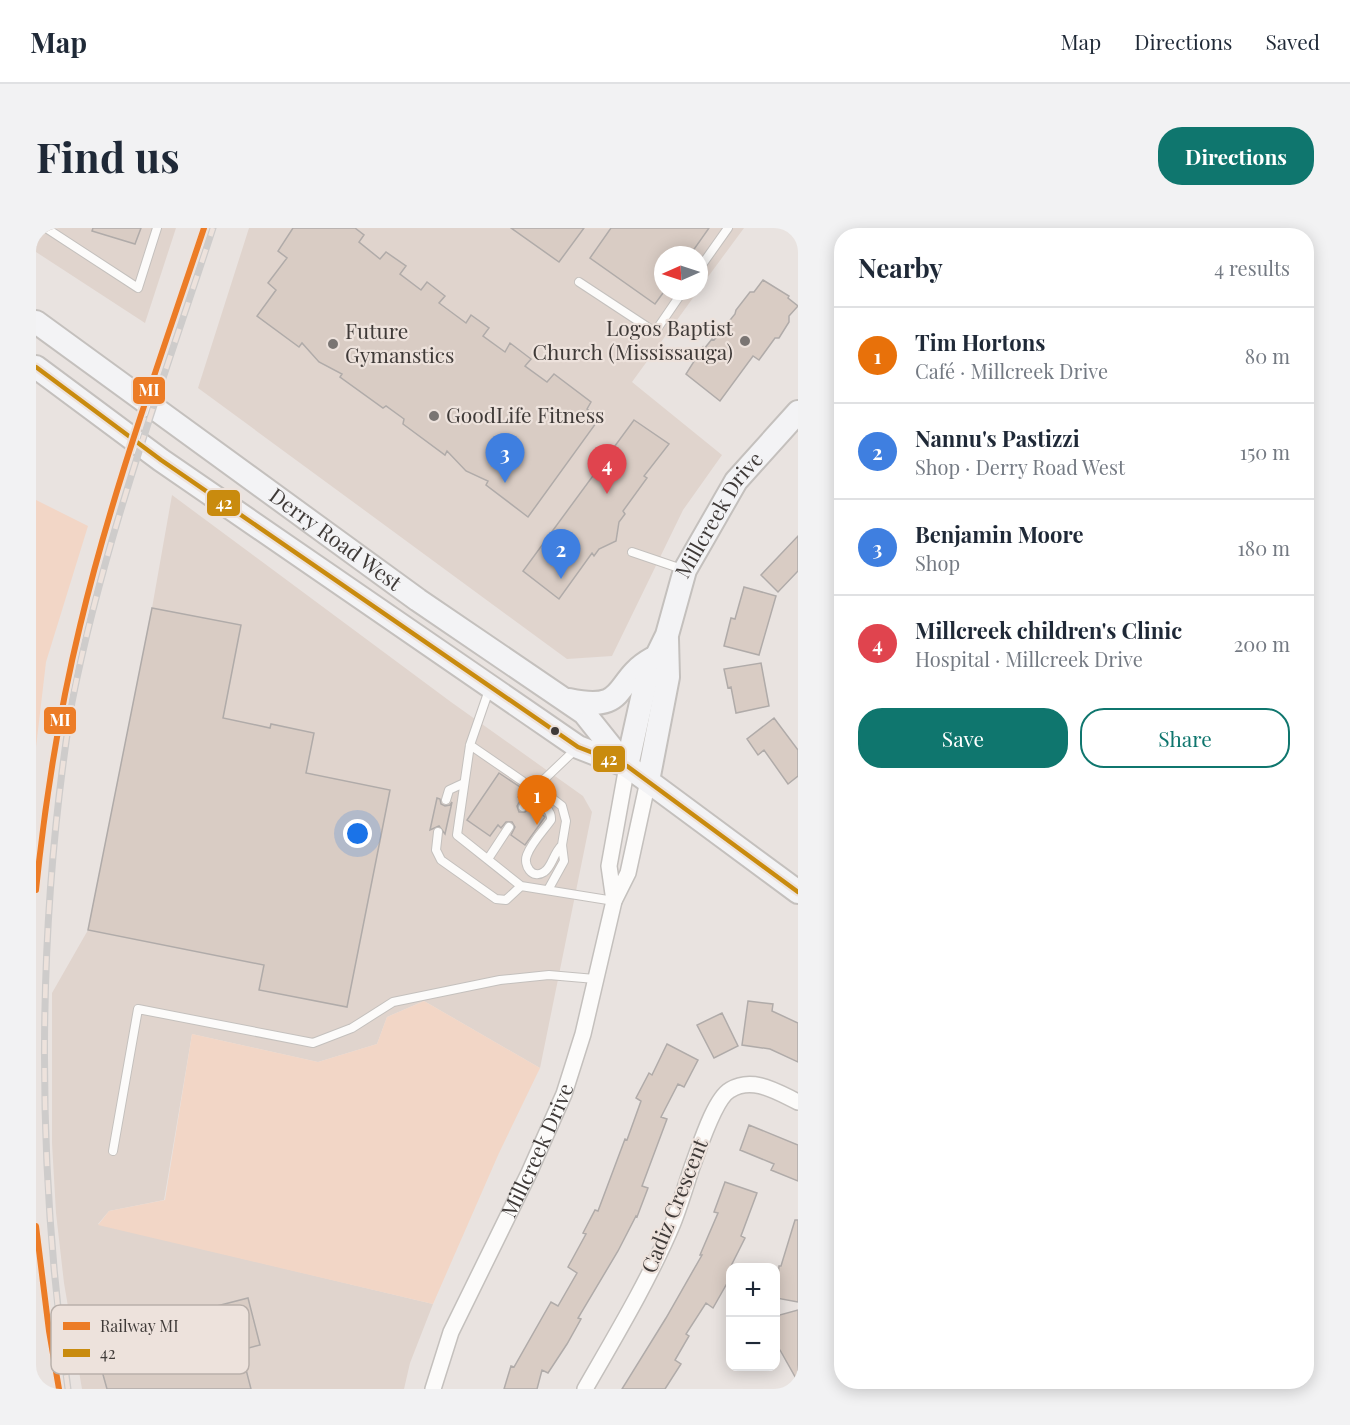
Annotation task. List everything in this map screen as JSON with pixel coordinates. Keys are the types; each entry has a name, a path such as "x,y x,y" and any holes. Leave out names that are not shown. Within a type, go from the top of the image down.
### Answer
{"main road":[{"name":"Derry Road West","path":"36,322 418,600 584,713 627,766"},
{"name":"Derry Road West","path":"36,367 161,460 578,747 627,766 798,892"},
{"name":"Millcreek Drive","path":"627,766 647,676 667,635 685,570 736,481 798,412"},
{"name":"Millcreek Drive","path":"648,781 668,677 667,635"},
{"path":"566,700 599,705 607,702 621,691 639,666 656,657"}],"street":[{"name":"Millcreek Drive","path":"614,901 609,866 627,766"},
{"name":"Millcreek Drive","path":"433,1389 451,1332 564,1094 583,1034 614,901 628,873 648,781"},
{"name":"Cadiz Crescent","path":"585,1389 633,1303 672,1223 701,1142 721,1098 728,1090 741,1084 756,1084 798,1102"}],"lane":[{"path":"46,228 138,288 157,228"},
{"path":"708,256 728,228"},
{"path":"579,282 654,332 677,300"},
{"path":"632,552 685,570"},
{"path":"490,685 470,745 457,835 521,886 614,901"},
{"path":"470,745 532,793 552,815 551,820 528,853 526,866 529,871 537,874 543,873 549,867 555,852 562,845"},
{"path":"522,807 532,793 578,747"},
{"path":"446,800 449,790 464,783"},
{"path":"532,793 549,796 562,806 566,821 562,845 564,861 548,890"},
{"path":"488,859 509,827"},
{"path":"438,832 436,850 441,860 496,899 506,900 521,886"},
{"path":"113,1151 138,1009 314,1043 352,1028 393,1002 500,980 549,975 595,979"}],"shaded area":[{"path":"36,228 176,228 145,323 36,252"},
{"path":"249,228 744,228 708,277 708,246 654,246 654,300 691,300 632,382 722,455 683,510 612,656 567,659 198,388"},
{"path":"172,495 451,702 583,796 592,812 540,1068 424,1001 387,1017 377,1044 318,1062 192,1034 164,1200 109,1211 98,1224 433,1304 410,1363 404,1389 82,1389 79,1374 249,1374 249,1305 68,1305 64,1283 56,1213 52,1143 52,993 88,930"},
{"path":"36,500 88,526 46,662 36,747"},
{"path":"424,1001 540,1068 499,1153 433,1304 98,1225 109,1211 165,1200 192,1034 318,1062 377,1044 387,1017"}],"building":[{"path":"93,228 141,228 135,244 92,231"},
{"path":"293,228 355,228 364,235 359,242 380,259 386,252 406,266 400,274 421,290 427,282 445,296 439,303 466,323 471,315 489,328 483,336 505,352 510,343 531,359 525,366 547,382 554,374 591,402 587,409 599,419 528,517 486,485 488,481 466,471 447,451 445,455 403,424 404,419 386,406 383,408 340,377 342,374 319,362 302,343 299,347 257,316 276,290 268,283 287,258 278,251"},
{"path":"511,228 584,228 559,262"},
{"path":"611,228 709,228 696,246 654,246 654,300 658,300 655,304 590,258"},
{"name":"Logos Baptist Church (Mississauga)","path":"763,280 789,296 788,298 798,306 789,316 789,322 779,338 775,338 759,360 753,356 720,401 686,374 703,347 704,349 712,339 714,340 750,292 754,292"},
{"path":"634,420 669,444 644,476 647,478 623,511 625,514 619,522 616,541 599,549 594,556 592,553 559,599 523,571"},
{"path":"798,536 798,571 778,592 761,575"},
{"path":"744,587 776,596 759,655 724,646 731,618 735,619"},
{"path":"152,608 241,625 223,718 270,728 271,724 314,733 306,773 390,790 347,1007 259,990 264,965 88,930"},
{"path":"761,663 769,706 736,713 731,687 728,688 724,669"},
{"path":"774,718 798,750 798,776 788,784 764,750 758,755 747,739"},
{"path":"499,773 523,789 518,797 521,799 517,806 519,812 525,812 531,806 545,817 525,845 511,835 515,827 512,822 506,822 501,828 498,825 490,836 467,820"},
{"path":"437,798 445,806 452,802 445,834 439,826 430,830"},
{"path":"748,1001 773,1004 772,1011 798,1023 798,1062 770,1049 742,1045"},
{"path":"722,1013 738,1046 714,1058 697,1025"},
{"path":"667,1044 698,1060 684,1087 678,1084 661,1117 667,1119 642,1186 648,1188 637,1217 578,1318 581,1319 567,1344 548,1373 542,1370 537,1389 504,1389 511,1366 514,1367 551,1302 558,1306 577,1273 568,1267 586,1234 583,1233 595,1210 598,1211 625,1139 627,1140 641,1101 636,1098 649,1073 652,1075"},
{"path":"749,1125 798,1145 798,1181 771,1170 774,1164 740,1150"},
{"path":"725,1182 757,1193 741,1236 745,1238 732,1263 726,1263 726,1285 713,1308 706,1303 686,1334 689,1336 675,1360 681,1364 665,1389 622,1389 702,1255 700,1255 718,1213 714,1212"},
{"path":"795,1220 798,1220 798,1302 780,1299 781,1266"},
{"path":"248,1298 260,1345 249,1348 249,1305 221,1305"},
{"path":"798,1310 798,1382 780,1350 780,1315"},
{"path":"103,1374 247,1374 251,1389 107,1389"}],"railway":[{"path":"58,1305 50,1218 44,1045 46,959 52,872 60,787 72,702 85,642 117,522 213,228"},
{"path":"66,1374 68,1389"}],"rail line":[{"name":"MI","path":"36,890 48,790 59,724 72,659 93,576 138,426 204,228"},
{"name":"MI","path":"36,1226 51,1343"},
{"name":"MI","path":"56,1374 59,1389"}],"transit line":[{"name":"42","path":"36,367 161,460 578,747 627,766 798,892"}],"place":[{"name":"Logos Baptist Church (Mississauga)","path":"745,341"},
{"name":"Future Gymanstics","path":"333,344"},
{"name":"GoodLife Fitness","path":"434,416"},
{"name":"Benjamin Moore","path":"505,483"},
{"name":"Millcreek children's Clinic","path":"607,494"},
{"name":"Nannu's Pastizzi","path":"561,579"},
{"name":"Tim Hortons","path":"537,825"}]}
